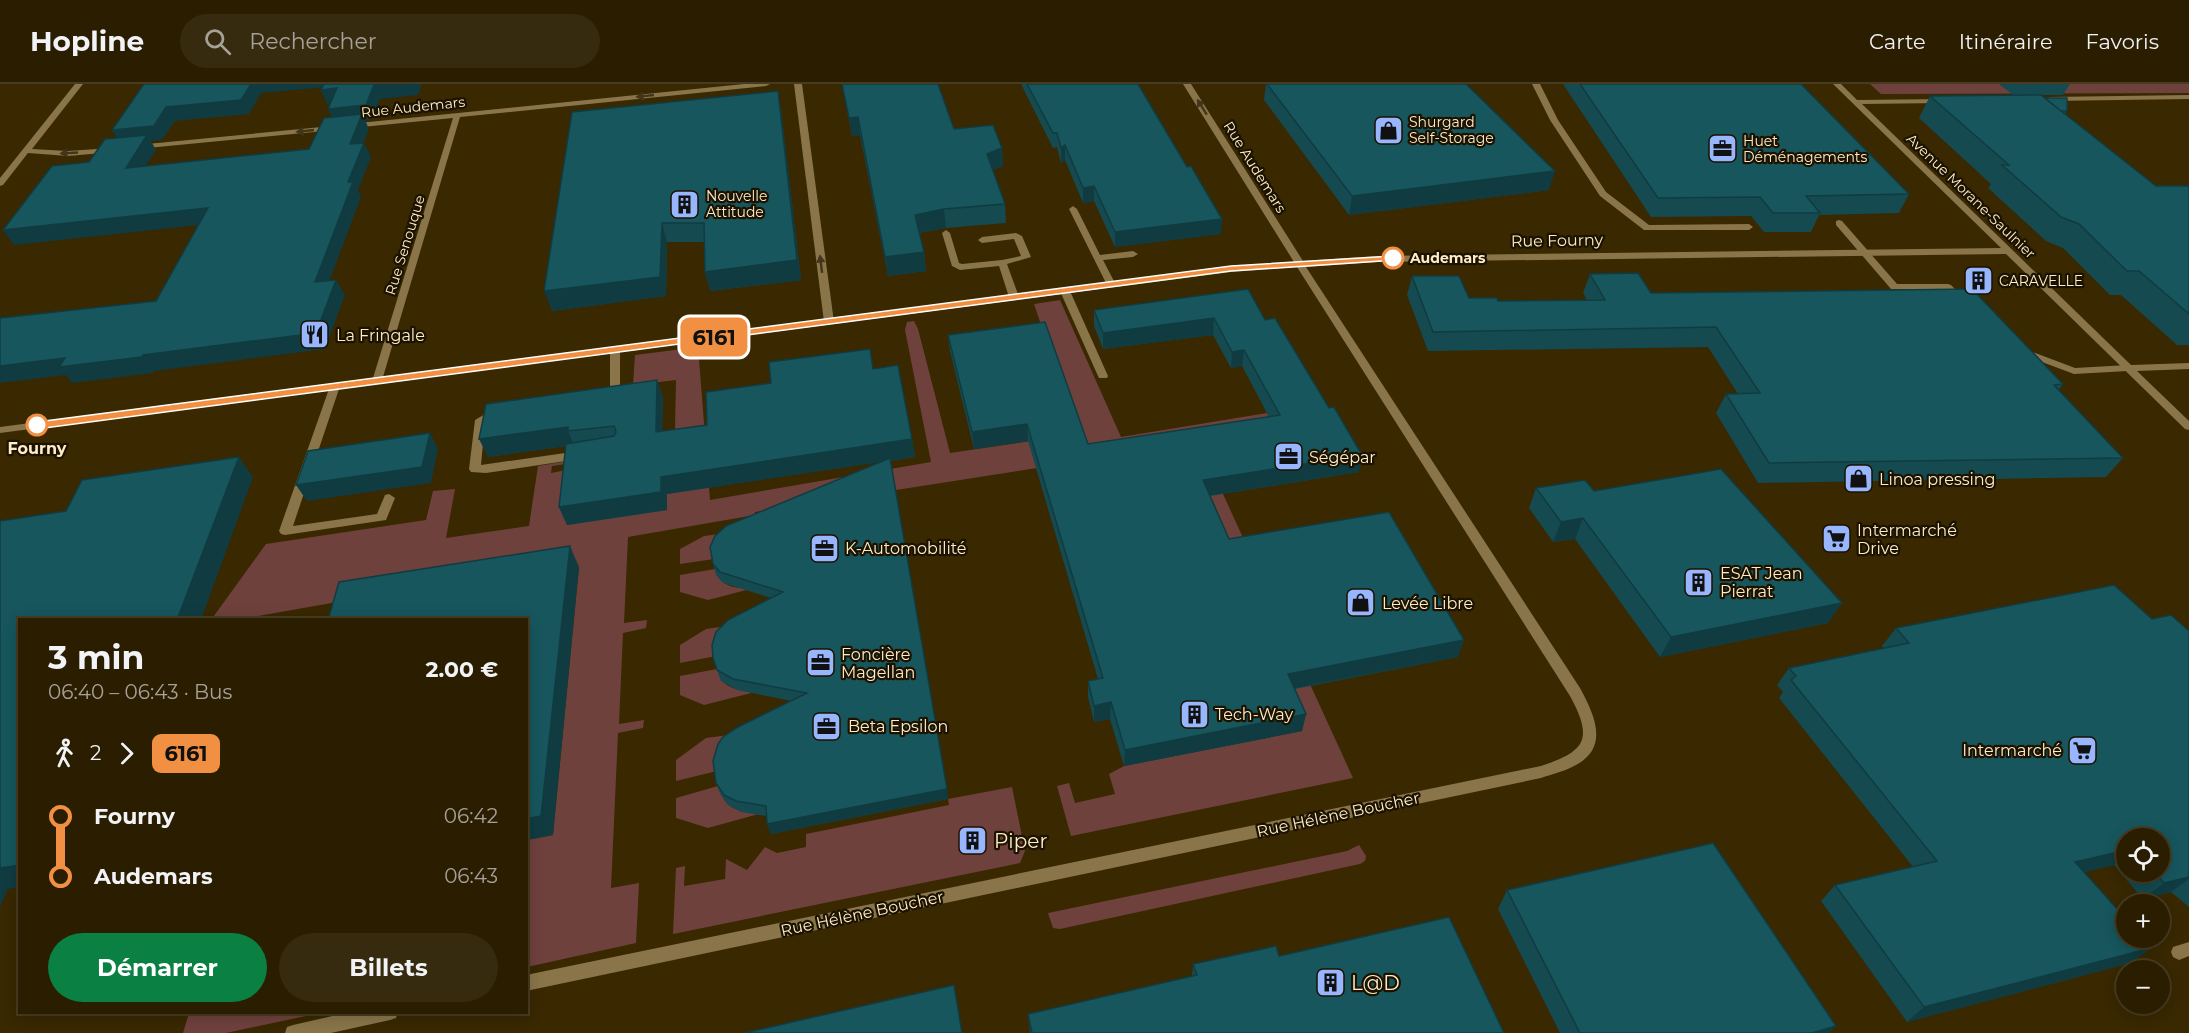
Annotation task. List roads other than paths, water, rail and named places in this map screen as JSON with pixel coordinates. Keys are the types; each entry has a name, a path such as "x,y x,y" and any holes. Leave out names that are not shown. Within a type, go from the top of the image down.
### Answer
{"street":[{"path":"0,183 79,84"},
{"name":"Rue Audemars","path":"127,148 766,84"},
{"path":"798,84 829,322"},
{"name":"Rue Audemars","path":"1187,84 1300,264"},
{"path":"1536,84 1554,120 1603,194 1647,228 1654,230 1749,227"},
{"name":"Avenue Morane-Saulnier","path":"1837,84 2189,427"},
{"path":"2040,99 2189,97"},
{"path":"1857,102 1947,101"},
{"name":"Rue Senouque","path":"377,381 457,116"},
{"path":"26,150 43,154 68,154 116,149"},
{"path":"1073,209 1111,285"},
{"path":"1839,223 1894,287 1948,287 1966,305"},
{"path":"946,233 955,264 960,267 1002,263 1026,257 1019,238 1016,236 982,240"},
{"name":"Rue Fourny","path":"0,430 1231,269 1377,259 2008,251"},
{"path":"1097,258 1133,254"},
{"path":"1002,263 1014,297"},
{"name":"Rue Hélène Boucher","path":"528,983 1541,772 1572,761 1585,751 1590,739 1590,727 1585,710 1575,692 1300,264"},
{"path":"1065,291 1103,376"},
{"path":"2020,347 2028,355 2074,371 2189,366"},
{"path":"614,389 615,350"},
{"path":"335,386 285,531 382,517 389,498"},
{"path":"504,409 493,411 480,420 475,469 486,470 593,453"},
{"path":"293,1033 381,1014"}],"place":[{"name":"Shurgard Self-Storage","path":"1388,130"},
{"name":"Huet Déménagements","path":"1722,149"},
{"name":"Nouvelle Attitude","path":"685,204"},
{"name":"Audemars","path":"1393,258"},
{"name":"CARAVELLE","path":"1978,281"},
{"name":"La Fringale","path":"315,335"},
{"name":"Fourny","path":"37,425"},
{"name":"Ségépar","path":"1288,457"},
{"name":"Linoa pressing","path":"1858,479"},
{"name":"Intermarché Drive","path":"1836,539"},
{"name":"K-Automobilité","path":"824,548"},
{"name":"ESAT Jean Pierrat","path":"1699,582"},
{"name":"Levée Libre","path":"1361,603"},
{"name":"Foncière Magellan","path":"820,663"},
{"name":"Tech-Way","path":"1194,714"},
{"name":"Beta Epsilon","path":"827,726"},
{"name":"Intermarché","path":"2083,750"},
{"name":"Piper","path":"973,841"},
{"name":"L@D","path":"1330,983"}]}
